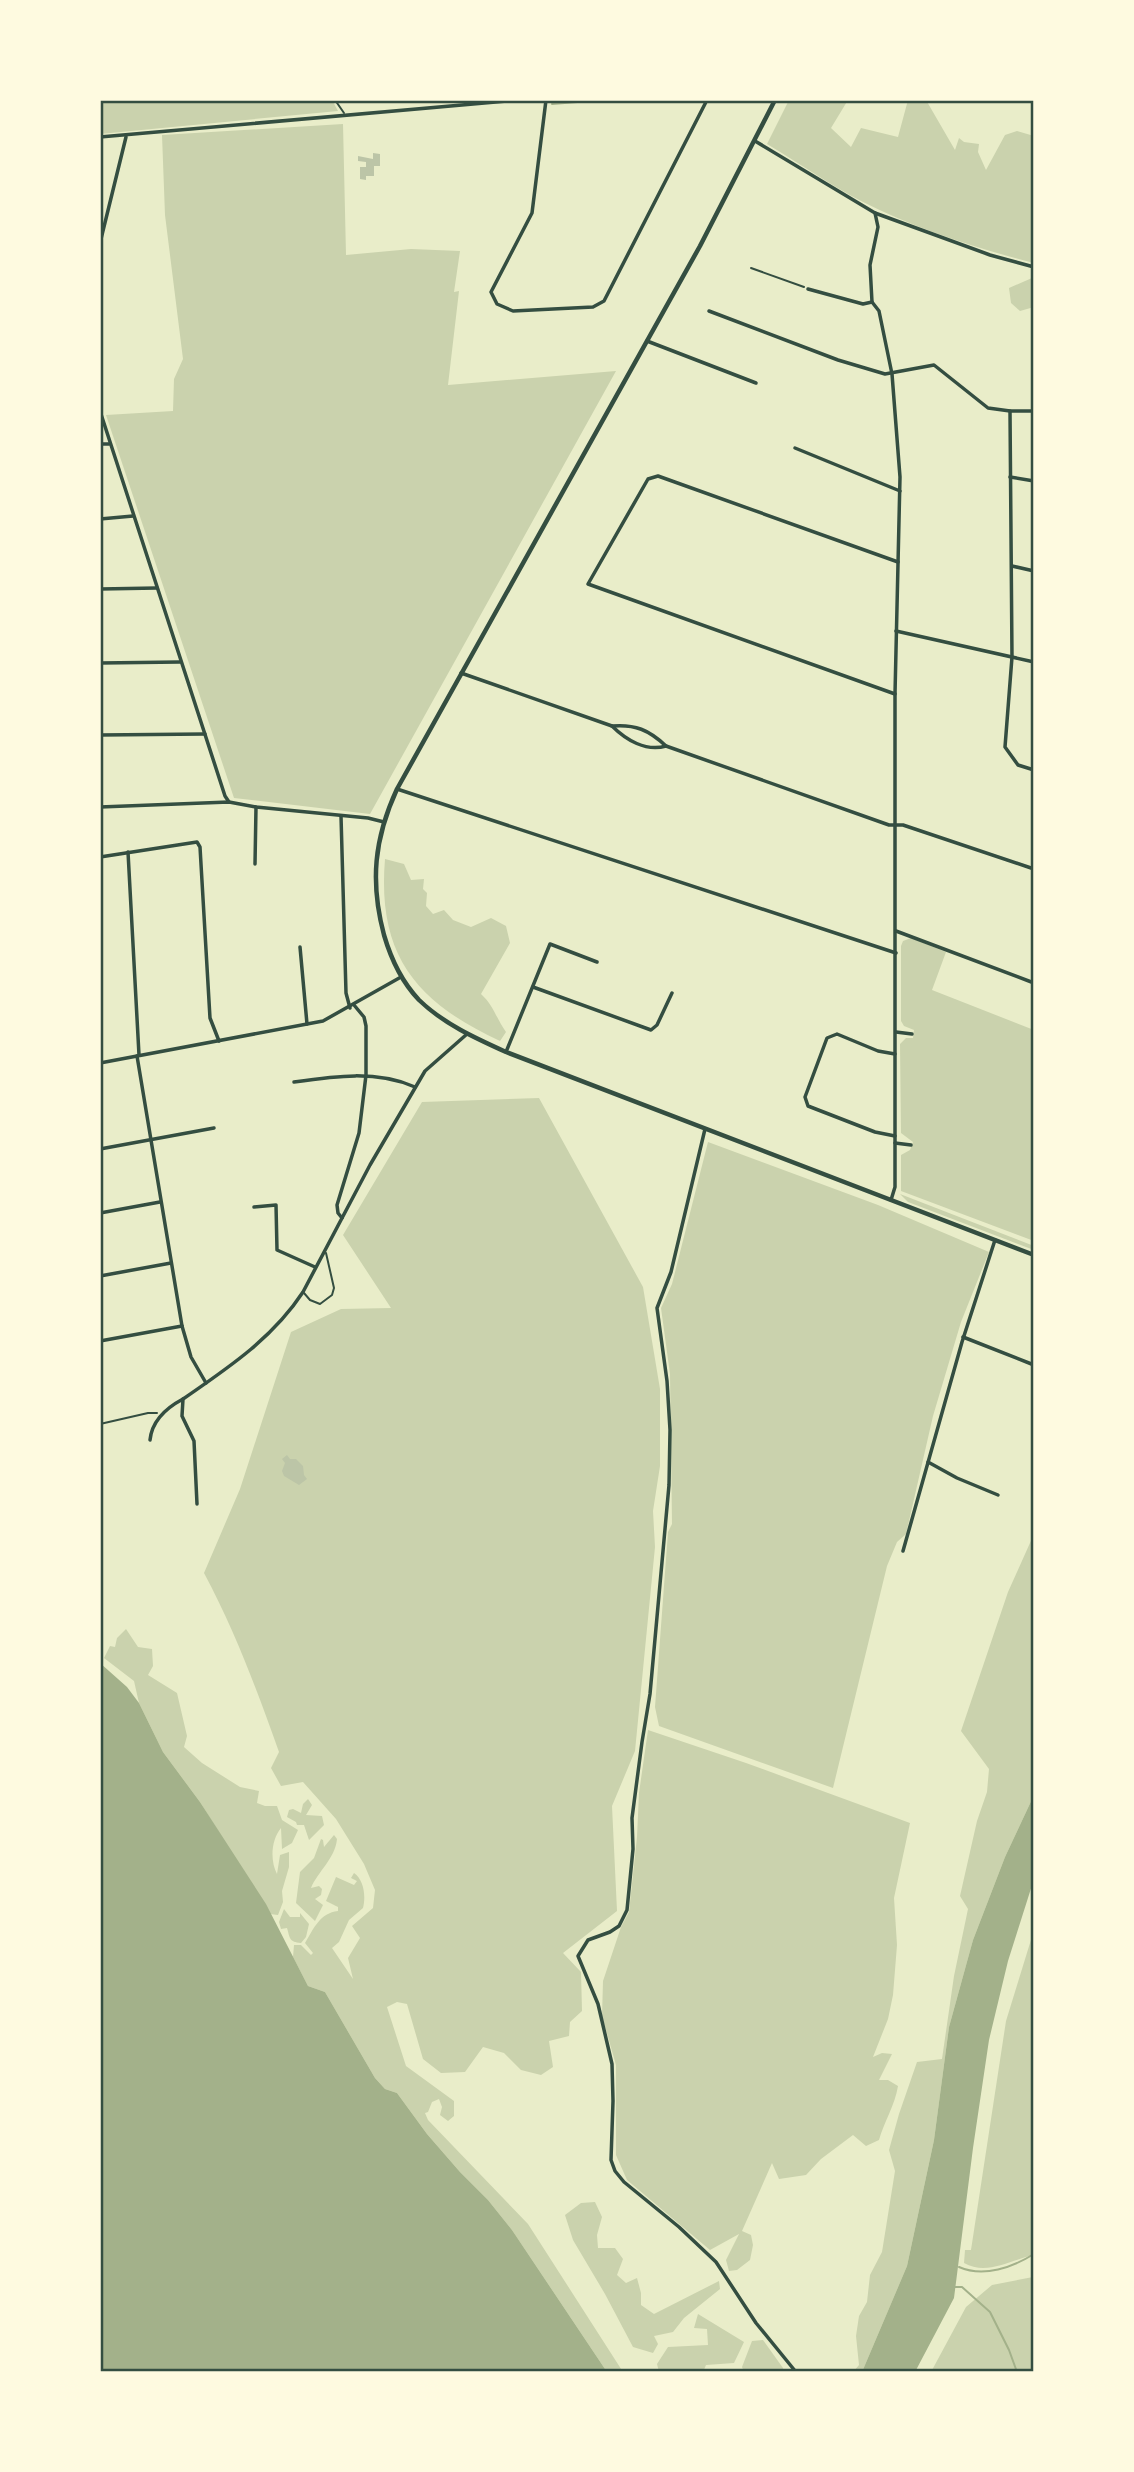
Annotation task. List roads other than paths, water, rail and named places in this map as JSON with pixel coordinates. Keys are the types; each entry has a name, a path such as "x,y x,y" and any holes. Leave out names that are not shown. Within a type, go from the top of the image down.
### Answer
{"main road":[{"path":"775,100 700,246 397,789 384,822 376,862 376,897 389,953 401,977 425,1005 467,1034 506,1052 1034,1255"}],"street":[{"path":"444,100 445,106"},
{"path":"100,137 518,100"},
{"path":"546,100 531,213 491,292 497,304 513,311 593,307 604,301 707,100"},
{"path":"100,243 126,143 125,136"},
{"path":"755,141 875,213 990,255 1034,267"},
{"path":"875,213 878,227 870,265 873,302 879,311 892,374 900,491 895,694 895,1143 894,1190 891,1200"},
{"path":"808,289 863,304 873,302"},
{"path":"709,311 838,360 885,374 934,365 988,408 1034,411"},
{"path":"646,341 755,383"},
{"path":"100,411 180,662 229,802"},
{"path":"1010,411 1012,657 1005,747 1018,765 1034,770"},
{"path":"100,444 109,444"},
{"path":"795,448 900,491"},
{"path":"895,694 588,584 648,479 658,477 898,562"},
{"path":"1010,477 1034,481"},
{"path":"100,519 133,516"},
{"path":"1012,566 1034,571"},
{"path":"100,589 157,588"},
{"path":"896,631 1034,662"},
{"path":"100,663 180,662"},
{"path":"461,673 612,726 628,725 646,730 666,746 884,823 903,825 1034,869"},
{"path":"612,726 634,743 659,748 666,746"},
{"path":"100,735 205,734"},
{"path":"397,789 896,953"},
{"path":"100,807 229,802 384,822"},
{"path":"255,864 256,807"},
{"path":"341,816 346,993 352,1006 364,1017 366,1026 366,1075 359,1133 337,1205 342,1218"},
{"path":"100,857 197,842 200,847 210,1018 219,1041"},
{"path":"128,852 138,1056 150,1141 182,1326 191,1357 206,1383"},
{"path":"896,930 1034,983"},
{"path":"506,1052 550,944 597,962"},
{"path":"300,947 307,1024"},
{"path":"100,1063 323,1021 401,977"},
{"path":"533,986 651,1030 657,1025 672,993"},
{"path":"896,1032 912,1034"},
{"path":"150,1440 162,1413 206,1383 276,1328 303,1292 415,1087 431,1064 467,1034"},
{"path":"895,1054 878,1051 837,1034 827,1038 805,1097 808,1106 875,1132 895,1136"},
{"path":"294,1082 330,1076 366,1075 415,1087"},
{"path":"100,1149 214,1128"},
{"path":"705,1129 671,1272 657,1308 667,1381 669,1485 661,1588 634,1807 627,1910 619,1926 610,1933 588,1940 578,1955 598,2004 612,2064 614,2101 611,2160 615,2171 716,2263 756,2323 796,2372"},
{"path":"895,1143 911,1145"},
{"path":"100,1213 160,1202"},
{"path":"254,1207 276,1205 277,1250 315,1267"},
{"path":"903,1551 963,1337 995,1240"},
{"path":"100,1276 171,1263"},
{"path":"100,1342 182,1326"},
{"path":"963,1337 1034,1365"},
{"path":"183,1399 182,1416 194,1441 197,1504"},
{"path":"928,1462 957,1478 998,1495"}],"lane":[{"path":"335,100 346,115"},
{"path":"303,1292 316,1303 326,1301 332,1295 334,1288 326,1251"}],"waterway":[{"path":"552,104 603,100"},
{"path":"959,2267 988,2271 1017,2263 1034,2254"},
{"path":"954,2287 962,2287 990,2312 1017,2372"}]}
